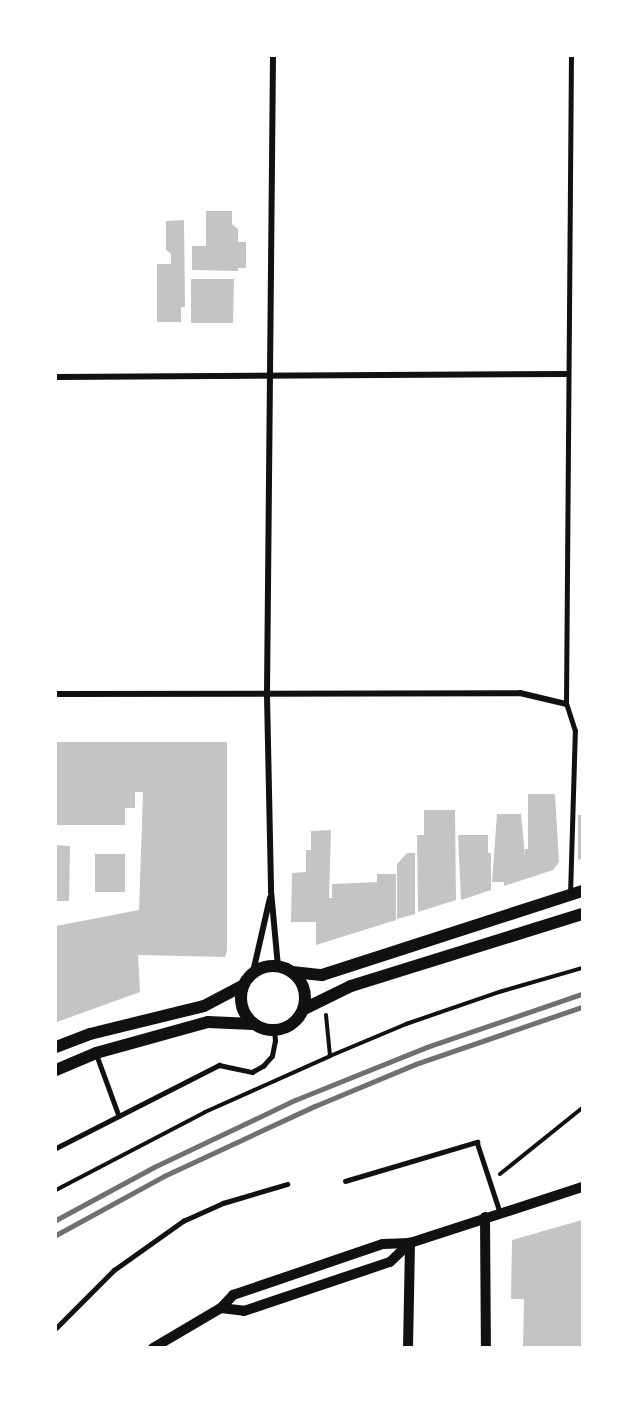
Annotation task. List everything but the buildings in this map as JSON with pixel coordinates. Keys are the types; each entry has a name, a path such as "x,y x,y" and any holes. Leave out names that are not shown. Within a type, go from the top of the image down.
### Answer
{"main road":[{"path":"56,1047 90,1034 204,1006 242,986 253,972 261,968 278,966 292,972 322,975 576,893"},
{"path":"56,1070 96,1053 208,1022 253,1024 274,1030 292,1024 304,1009 351,986 582,914"},
{"path":"292,972 304,988 304,1009"},
{"path":"242,986 241,1007 253,1024"}],"street":[{"path":"273,56 272,375 267,696 272,891 278,966"},
{"path":"56,377 568,374"},
{"path":"56,694 267,696 520,693 567,704"},
{"path":"253,972 272,891"},
{"path":"153,1347 221,1308 233,1294 382,1244 410,1243 582,1187"},
{"path":"485,1217 486,1347"},
{"path":"221,1308 243,1311 390,1262 410,1243"},
{"path":"408,1347 410,1243"}],"lane":[{"path":"571,56 567,704 574,731 576,893"},
{"path":"574,731 582,731"},
{"path":"56,1148 219,1065 252,1072 272,1056 274,1030"},
{"path":"96,1053 119,1116"},
{"path":"345,1181 477,1142 500,1212"},
{"path":"56,1328 114,1270 183,1221 223,1203 287,1184"}],"path":[{"path":"56,1190 205,1112 406,1024 499,992 582,968"},
{"path":"493,1191 496,1177 582,1108"}],"railway":[{"path":"56,1220 154,1167 295,1100 427,1047 582,994"},
{"path":"56,1235 164,1176 315,1106 416,1064 582,1007"}]}
